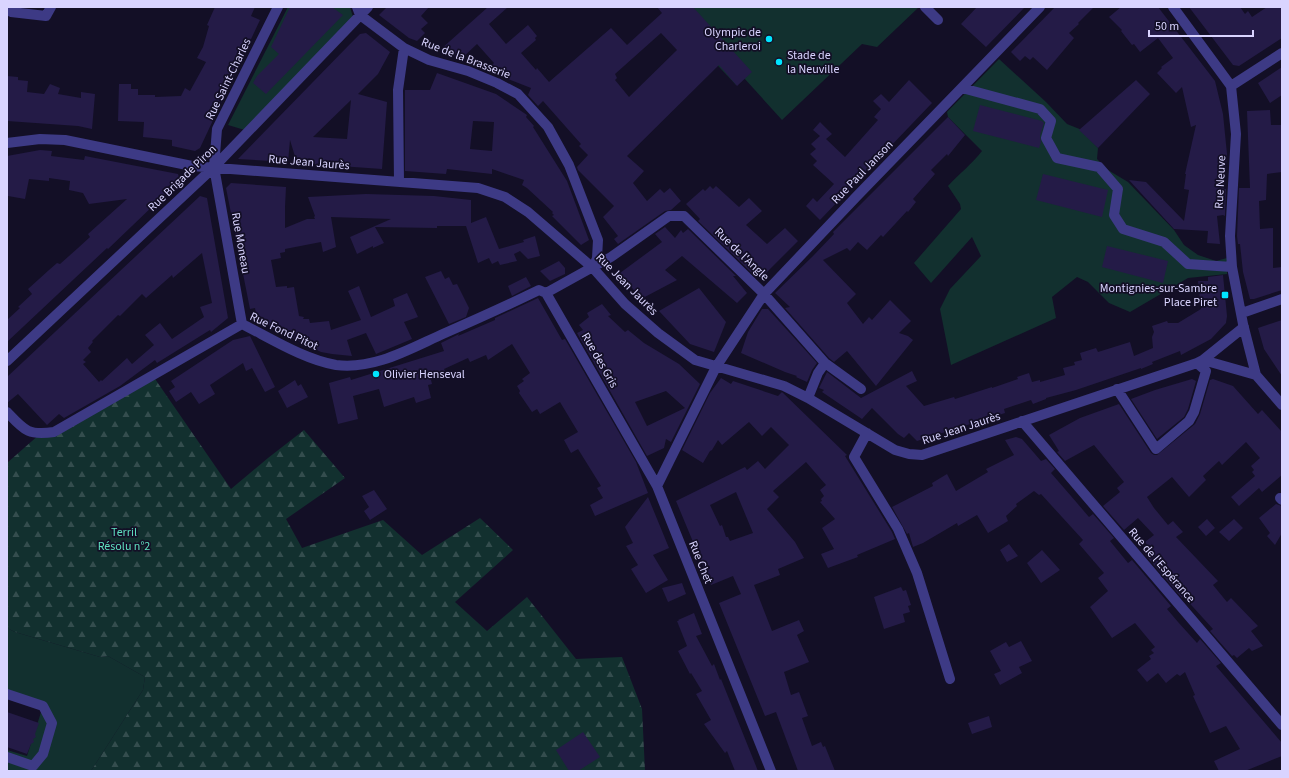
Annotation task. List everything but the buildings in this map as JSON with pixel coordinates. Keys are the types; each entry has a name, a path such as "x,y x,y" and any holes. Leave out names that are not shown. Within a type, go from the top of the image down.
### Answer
{"street":[{"path":"11,12 46,16 51,7"},
{"name":"Rue Saint-Charles","path":"214,167 217,129 278,7"},
{"name":"Rue Brigade Piron","path":"7,361 214,167 359,11 368,7"},
{"path":"925,7 938,20"},
{"name":"Rue Neuve","path":"1174,7 1231,86 1236,134 1230,236 1232,267 1244,327 1256,375"},
{"name":"Rue Paul Janson","path":"716,367 764,294 962,88 1034,9"},
{"name":"Rue de la Brasserie","path":"359,11 404,48 429,60 468,71 497,83 518,94 548,127 569,165 598,240 597,258 593,268"},
{"path":"399,182 398,90 404,48"},
{"path":"1231,86 1282,53"},
{"path":"962,88 1040,109 1051,121 1046,138 1057,158 1099,167 1118,189 1114,215 1124,229 1164,242 1188,264 1232,267"},
{"name":"Rue Jean Jaurès","path":"7,143 40,139 65,140 192,166 478,188 505,197 528,212 593,268 625,304 658,333 695,360 784,386 808,398 895,450 909,454 922,455 1200,362 1244,327"},
{"name":"Rue Moneau","path":"214,167 242,324"},
{"name":"Rue de l'Angle","path":"593,268 670,216 684,216 764,294 825,363 861,389"},
{"path":"546,293 593,268"},
{"name":"Rue Fond Pitot","path":"7,412 24,430 40,434 54,432 242,324 314,360 337,365 360,365 386,360 486,316 539,290 546,293"},
{"name":"Rue des Gris","path":"546,293 657,486"},
{"path":"1242,313 1282,299"},
{"path":"1200,362 1256,375 1282,405"},
{"path":"1117,389 1156,449 1189,421 1194,412 1206,371 1200,362"},
{"path":"808,398 818,373 825,363"},
{"path":"657,486 716,367"},
{"name":"Rue de l'Espérance","path":"1022,421 1282,725"},
{"path":"867,433 854,457 898,529 917,573 950,679"},
{"name":"Rue Chet","path":"657,486 771,771"},
{"path":"7,694 44,706 52,723 42,754 33,766 7,757"}],"green space":[{"path":"288,7 350,7 353,17 248,131 228,125"},
{"name":"Stade de la Neuville","path":"663,7 919,7 877,47 862,44 782,120 744,78 736,85"},
{"path":"999,59 1046,102 1067,124 1082,130 1098,148 1097,159 1108,170 1128,182 1174,230 1184,245 1198,255 1216,261 1227,258 1227,274 1188,278 1130,312 1109,303 1088,282 1077,277 1052,297 1056,318 951,365 940,309 950,289 981,256 972,237 931,283 914,263 961,209 960,204 948,186 982,151 948,117 947,112"},
{"name":"Terril Résolu n°2","path":"153,376 231,489 304,430 345,478 286,519 302,548 383,520 422,555 480,518 513,550 455,602 487,631 527,597 576,659 622,657 642,709 645,771 91,771 143,690 145,677 108,656 100,657 15,632 7,628 7,463 40,434"},
{"path":"7,628 15,632 100,657 108,656 145,677 143,690 91,771 7,771 7,750 27,756 43,706 7,694"}],"place":[{"name":"Olympic de Charleroi","path":"769,39"},
{"name":"Stade de la Neuville","path":"779,62"},
{"name":"Montignies-sur-Sambre Place Piret","path":"1225,295"},
{"name":"Olivier Henseval","path":"376,374"}]}
